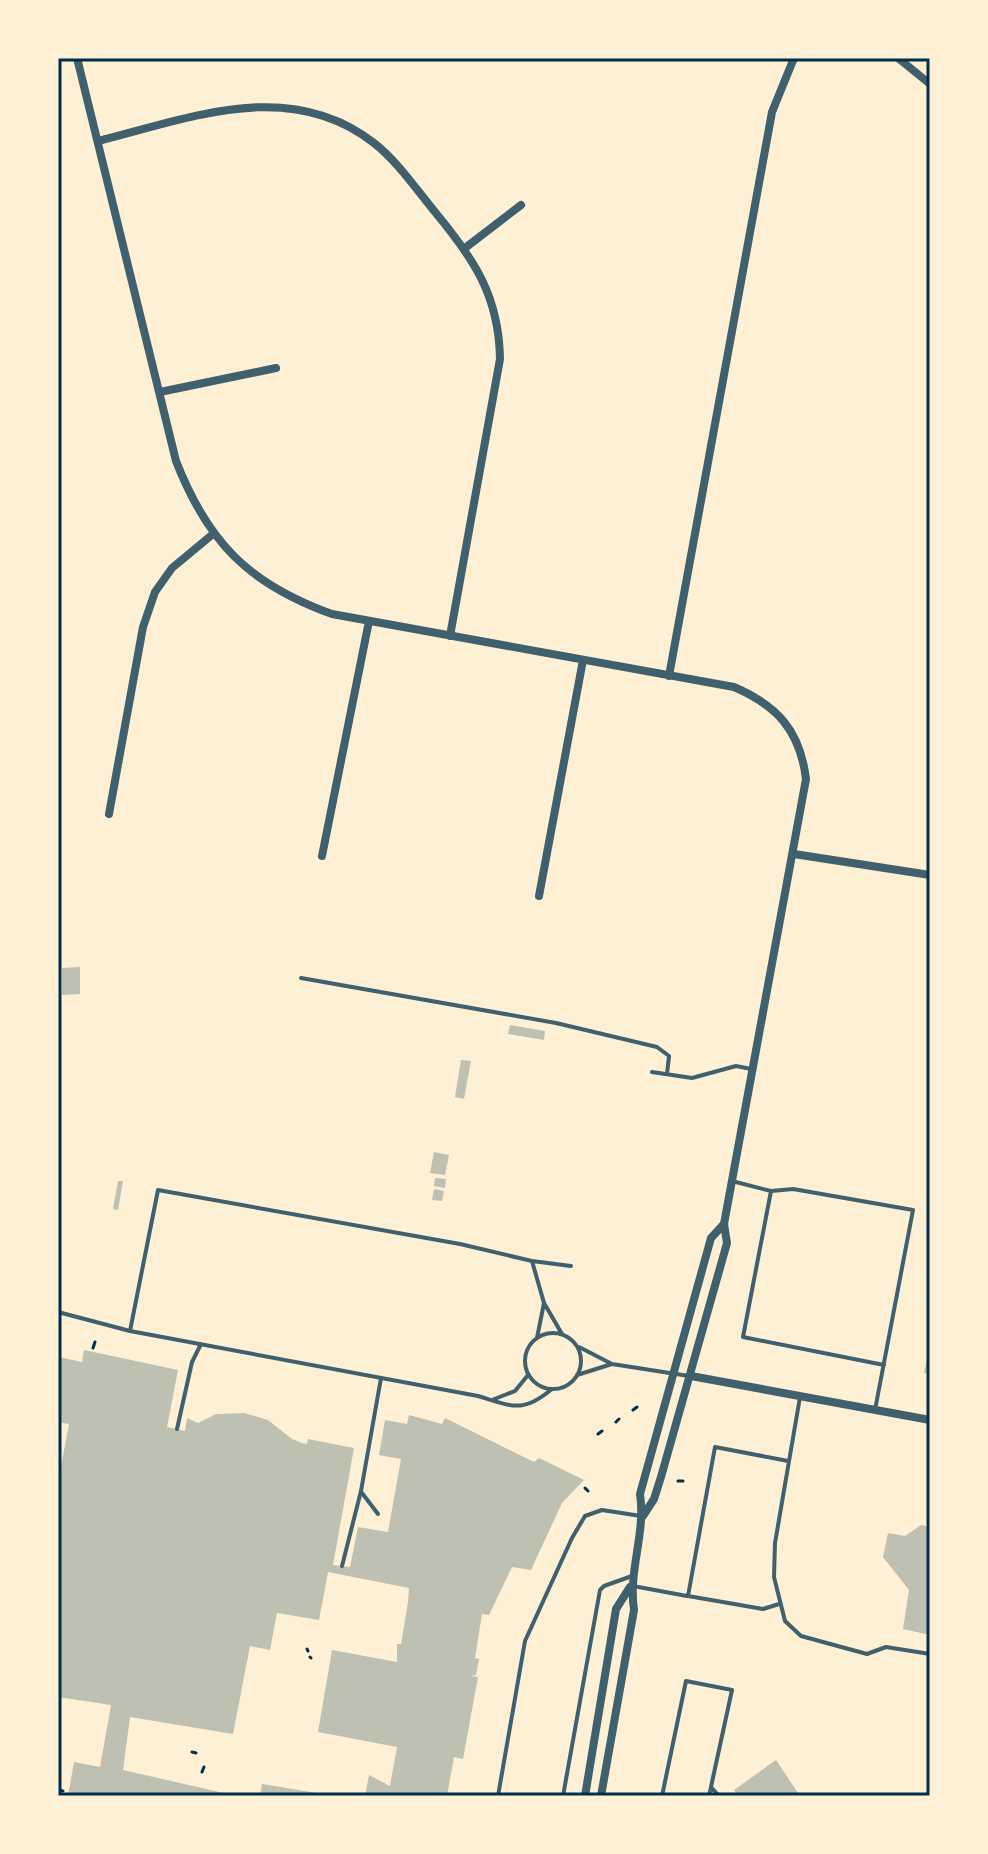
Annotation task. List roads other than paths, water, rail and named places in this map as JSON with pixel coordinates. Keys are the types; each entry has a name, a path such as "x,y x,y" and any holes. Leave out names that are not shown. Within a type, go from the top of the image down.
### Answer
{"street":[{"path":"77,58 176,461 190,499 213,534 239,564 273,589 332,614 734,687 758,697 778,712 795,735 806,779 724,1224 727,1243 654,1499 643,1516"},
{"path":"669,676 772,112 794,58"},
{"path":"898,58 930,84"},
{"path":"98,141 236,107 294,108 325,116 374,143 395,163 465,248 492,298 499,328 500,359 450,636"},
{"path":"465,248 521,205"},
{"path":"160,392 276,368"},
{"path":"109,814 143,627 155,592 172,568 213,534"},
{"path":"322,856 369,621"},
{"path":"539,896 583,660"},
{"path":"794,854 930,875"},
{"path":"601,1796 634,1610 631,1581 643,1516 640,1494 711,1238 724,1224"},
{"path":"691,1376 930,1420"},
{"path":"585,1796 616,1609 631,1581"}],"lane":[{"path":"301,978 556,1023 657,1047 669,1056 667,1074"},
{"path":"652,1072 692,1078 736,1066 753,1069"},
{"path":"732,1181 771,1191 793,1189 913,1210 875,1412"},
{"path":"130,1331 158,1190 571,1266"},
{"path":"771,1191 743,1337 884,1365"},
{"path":"532,1261 544,1303 562,1334 577,1345 612,1364 691,1376"},
{"path":"544,1303 537,1338 525,1359 529,1375 543,1387 552,1389"},
{"path":"58,1312 130,1331 492,1400 501,1406 524,1405 552,1389 567,1385 577,1375 612,1364"},
{"path":"537,1338 562,1334"},
{"path":"177,1429 192,1362 201,1344"},
{"path":"577,1345 581,1360 577,1375"},
{"path":"492,1400 515,1391 529,1375"},
{"path":"342,1566 361,1491 381,1378"},
{"path":"800,1397 775,1543 774,1577 785,1621 801,1636 867,1654 886,1647 930,1654"},
{"path":"688,1596 715,1447 788,1461"},
{"path":"361,1491 378,1514"},
{"path":"498,1796 525,1641 572,1538 585,1516 602,1510 643,1516"},
{"path":"563,1796 600,1590 604,1586 631,1581 688,1596 763,1609 779,1604"},
{"path":"662,1796 686,1681 732,1690 709,1796"},
{"path":"711,1787 719,1796"}]}
